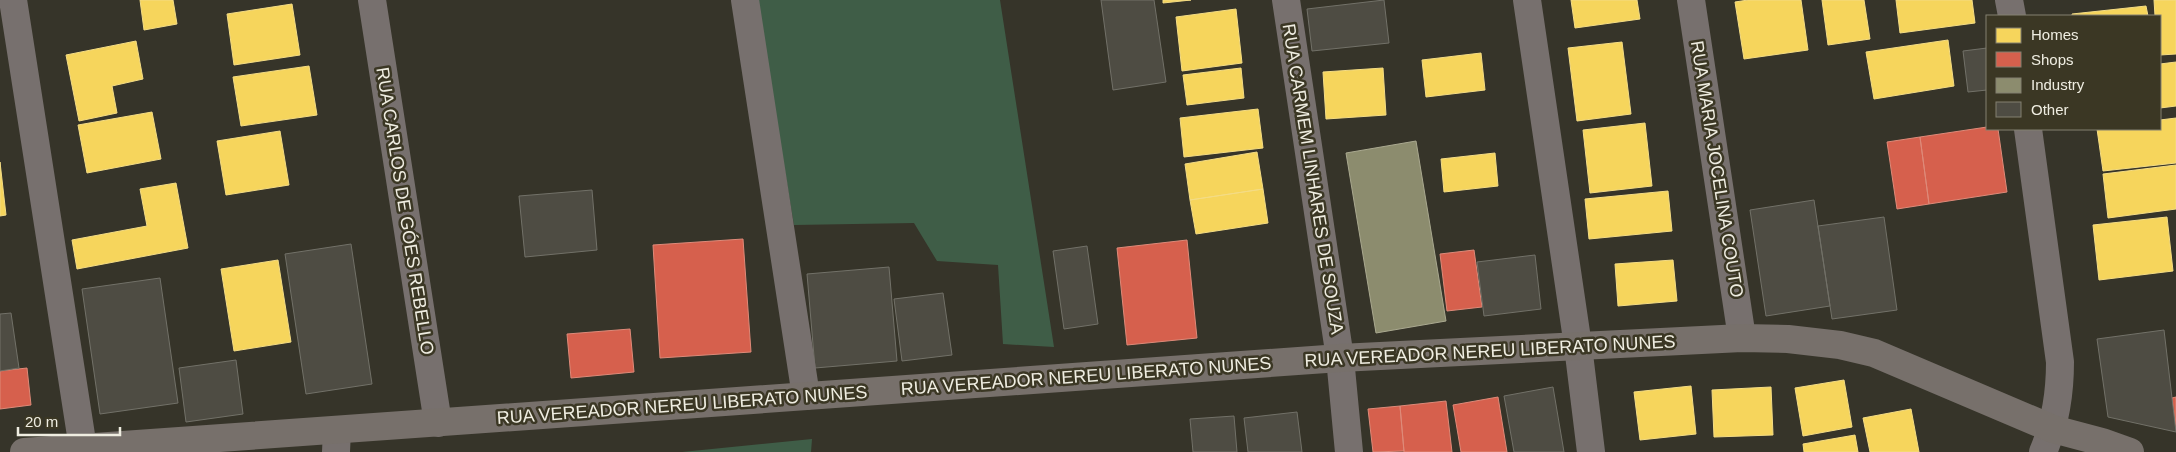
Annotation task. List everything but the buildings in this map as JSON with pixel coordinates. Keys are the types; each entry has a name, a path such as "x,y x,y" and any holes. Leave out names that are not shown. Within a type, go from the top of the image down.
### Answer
{"main road":[{"name":"RUA VEREADOR NEREU LIBERATO NUNES","path":"24,452 83,448 337,441 438,423 806,396 1340,358 1742,338 1788,339 1831,344 1874,353 2048,440 2102,442 2130,452"}],"street":[{"path":"13,0 83,448"},
{"name":"RUA CARLOS DE GÓES REBELLO","path":"372,0 438,423"},
{"path":"745,0 806,396"},
{"name":"RUA CARMEM LINHARES DE SOUZA","path":"1286,0 1340,358 1349,452"},
{"path":"1527,0 1578,346 1591,452"},
{"name":"RUA MARIA JOCELINA COUTO","path":"1691,0 1742,338"},
{"path":"2009,0 2012,15"},
{"path":"2028,130 2060,362 2060,391 2048,440"}],"green space":[{"path":"756,0 1000,0 1054,347 1003,344 998,265 937,261 914,223 794,225"},
{"path":"812,439 811,452 682,452"}]}
